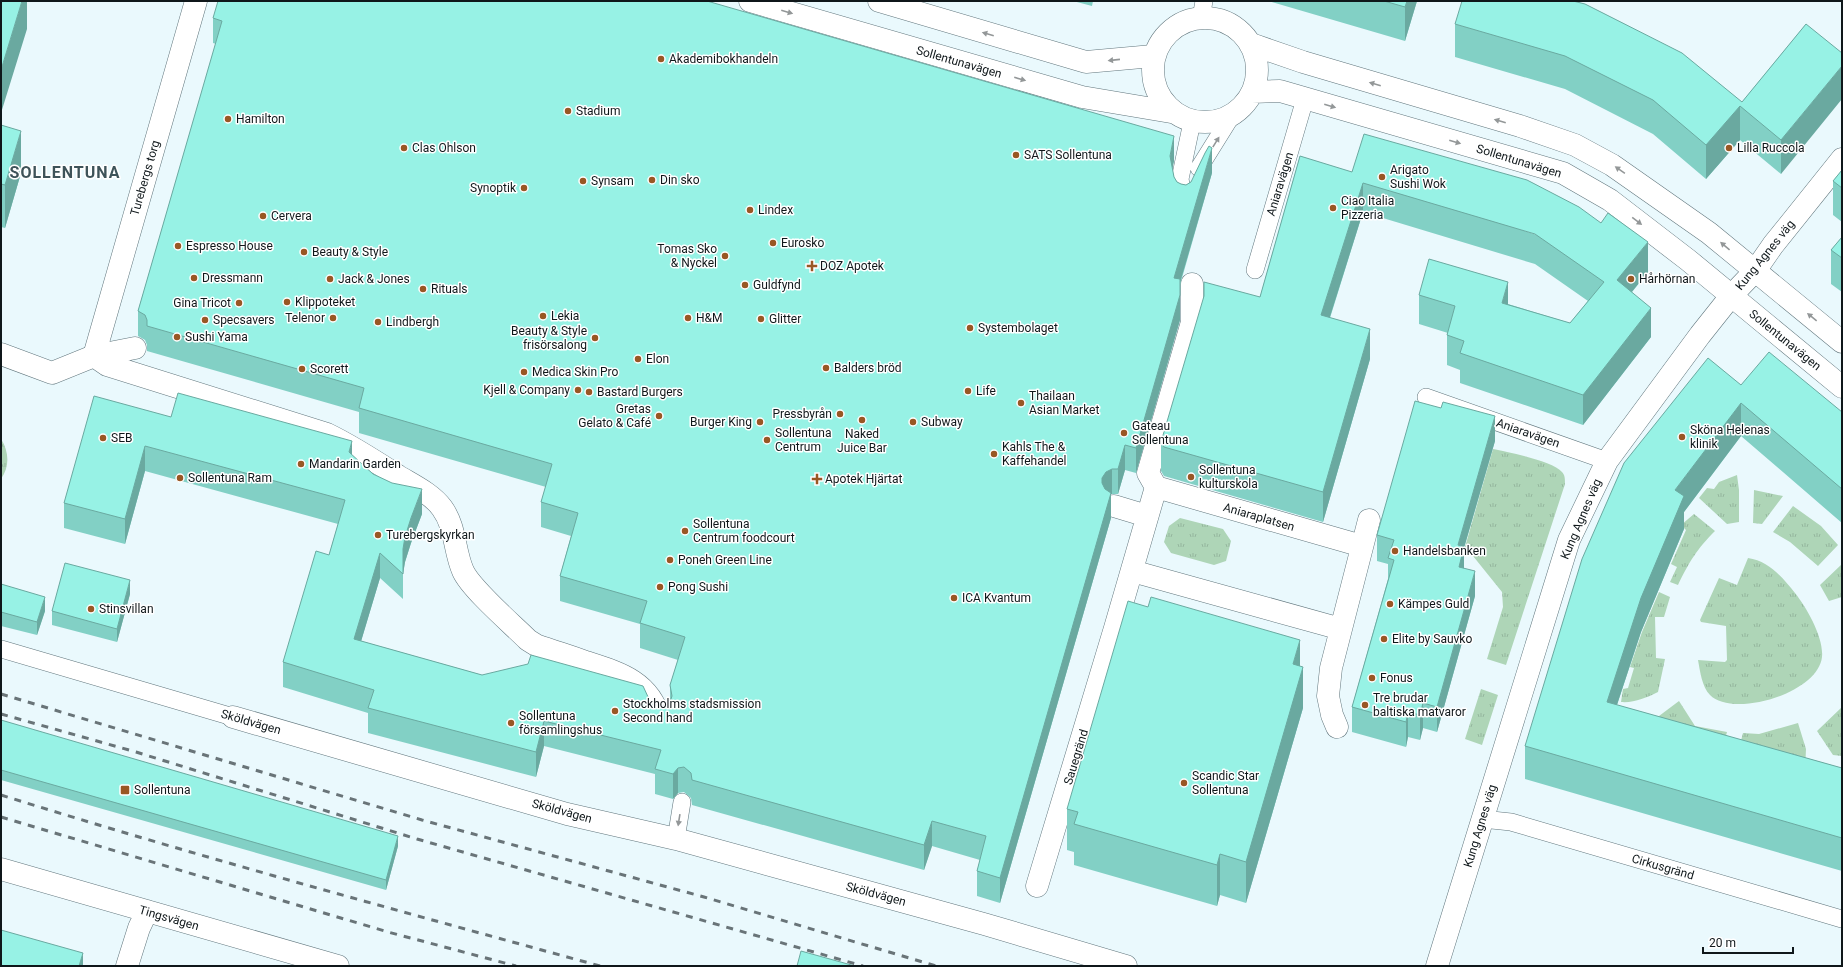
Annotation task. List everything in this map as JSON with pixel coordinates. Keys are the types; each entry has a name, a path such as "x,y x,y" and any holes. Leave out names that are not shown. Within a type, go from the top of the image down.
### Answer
{"street":[{"name":"Turebergs torg","path":"94,356 196,1"},
{"name":"Sollentunavägen","path":"750,1 1082,97 1171,112"},
{"path":"879,1 1086,62 1153,56"},
{"path":"1203,10 1211,17 1228,21 1240,30 1251,44 1256,56 1258,75 1246,103 1232,115 1210,123 1192,122 1171,112 1156,91 1151,69 1153,56 1165,37 1192,20 1203,10"},
{"path":"1251,44 1303,62 1520,126 1575,145 1612,165 1709,233 1842,342"},
{"name":"Sollentunavägen","path":"1252,92 1280,91 1563,173 1610,200 1688,260 1842,387"},
{"name":"Kung Agnes väg","path":"1437,966 1569,540 1607,461 1700,335 1731,296 1755,271 1842,159"},
{"path":"1156,487 1148,473 1192,322 1192,284"},
{"path":"1,354 52,373 94,356 134,348"},
{"path":"94,356 107,365 327,434 348,444 421,490 435,499 443,509 454,531 464,572 475,587 528,640 536,645 616,671 631,678 646,692 656,705 660,719"},
{"name":"Sauegränd","path":"1037,886 1156,487"},
{"name":"Aniaraplatsen","path":"1156,487 1362,546"},
{"path":"1114,506 1147,516"},
{"path":"1337,727 1332,715 1328,696 1331,668 1369,520"},
{"path":"1132,571 1341,629"},
{"name":"Sköldvägen","path":"233,717 567,814 676,839 984,924 1126,966"},
{"name":"Tingsvägen","path":"1,869 338,966"},
{"path":"127,966 139,928 147,911"}],"lane":[{"name":"Aniaravägen","path":"1255,270 1305,99"},
{"path":"1192,122 1180,179 1184,200 1196,174 1232,115"},
{"name":"Aniaravägen","path":"1426,397 1607,461"},
{"name":"Sköldvägen","path":"1,649 233,717"},
{"path":"676,839 682,802"},
{"name":"Cirkusgränd","path":"1482,819 1511,822 1842,919"}],"green space":[{"path":"1,439 6,449 7,464 1,479"},
{"path":"1493,449 1550,464 1562,472 1565,480 1565,484 1506,665 1487,659 1503,607 1502,592 1473,556 1463,554"},
{"path":"1737,475 1739,490 1739,522 1727,524 1699,498 1707,488 1714,489 1719,482"},
{"path":"1754,490 1783,496 1762,524 1753,523"},
{"path":"1793,506 1821,526 1838,545 1818,566 1790,542 1773,532"},
{"path":"1694,514 1715,531 1694,556 1678,585 1670,582 1677,567 1671,564 1686,530 1681,525"},
{"path":"1180,518 1223,529 1231,541 1226,561 1214,565 1171,553 1164,542 1169,526"},
{"path":"1748,558 1769,566 1795,593 1805,607 1818,632 1822,649 1822,657 1817,670 1806,682 1791,691 1754,703 1736,704 1721,701 1710,695 1705,688 1698,660 1725,662 1727,660 1726,626 1701,622 1700,620 1719,578 1737,585"},
{"path":"1842,564 1842,597 1829,601 1820,585"},
{"path":"1659,592 1670,597 1664,617 1655,617 1656,658 1665,659 1658,692 1640,700 1621,702 1623,689 1628,688 1634,668 1630,667 1642,632"},
{"path":"1481,689 1498,695 1482,745 1465,739"},
{"path":"1679,701 1695,726 1727,732 1720,757 1653,739 1659,716"},
{"path":"1842,707 1842,756 1833,755 1817,731"},
{"path":"1798,723 1806,749 1805,771 1735,764 1743,733 1759,734"}],"building":[{"path":"1,1 22,1 1,70"},
{"name":"Sollentuna Centrum","path":"218,1 707,1 1174,136 1170,156 1174,177 1177,182 1181,184 1186,185 1191,182 1209,146 1212,148 1174,278 1180,279 1180,295 1136,448 1125,445 1118,469 1112,469 1106,472 1102,478 1102,483 1105,489 1111,493 1000,878 977,871 986,836 932,821 924,845 692,780 691,773 684,767 678,768 673,774 655,769 661,750 544,721 536,752 368,708 374,690 283,662 316,551 329,555 345,500 145,446 125,519 64,503 94,396 171,417 178,393 352,441 349,452 373,474 392,483 422,489 405,537 403,549 403,574 380,553 354,639 482,675 528,664 531,655 643,686 652,704 658,706 665,705 670,702 672,696 670,685 685,637 640,623 647,601 560,576 578,513 541,502 552,464 359,408 364,388 147,326 145,315 138,311 222,21 213,18"},
{"path":"1384,1 1407,1 1405,7"},
{"path":"1462,1 1573,1 1585,4 1682,53 1742,102 1806,24 1842,53 1842,66 1781,140 1740,106 1706,145 1653,100 1565,56 1455,24"},
{"path":"1,125 21,131 5,185 1,184"},
{"path":"1364,134 1527,180 1579,207 1601,223 1608,213 1648,242 1617,280 1651,308 1583,395 1460,353 1464,341 1447,335 1455,306 1419,295 1429,259 1508,282 1502,303 1570,323 1604,282 1535,234 1363,183 1321,315 1370,329 1323,492 1164,447 1161,442 1204,296 1204,282 1260,297 1300,156 1352,172"},
{"path":"1842,170 1842,188 1833,181"},
{"path":"1842,237 1842,258 1831,250"},
{"path":"1769,352 1842,412 1842,489 1741,403 1675,490 1684,496 1641,598 1607,702 1842,768 1842,838 1525,746 1582,559 1624,463 1708,358 1741,385"},
{"path":"1415,401 1441,408 1443,402 1495,416 1458,545 1464,547 1459,567 1475,571 1437,707 1423,703 1420,715 1408,712 1406,722 1352,707 1394,560 1388,558 1394,540 1377,535"},
{"name":"Stinsvillan","path":"65,563 130,580 117,629 52,611"},
{"path":"1,584 45,597 37,622 1,612"},
{"name":"Scandic Star Sollentuna","path":"1151,597 1300,640 1293,664 1303,667 1246,862 1220,854 1217,865 1074,824 1078,812 1067,809 1128,601 1148,607"},
{"path":"1,720 398,836 386,880 1,770"},
{"path":"1,930 83,953 79,966 1,966"},
{"path":"801,951 855,966 797,966"}],"railway":[{"path":"1,694 422,820 704,897 936,966"},
{"path":"1,714 136,752 417,839 863,966"},
{"path":"1,795 225,862 600,966"},
{"path":"1,817 388,932 516,966"}],"place":[{"name":"Akademibokhandeln","path":"661,59"},
{"name":"Stadium","path":"568,111"},
{"name":"Hamilton","path":"228,119"},
{"name":"Clas Ohlson","path":"404,148"},
{"name":"Lilla Ruccola","path":"1729,148"},
{"name":"SATS Sollentuna","path":"1016,155"},
{"name":"Arigato Sushi Wok","path":"1382,177"},
{"name":"Din sko","path":"652,180"},
{"name":"Synsam","path":"583,181"},
{"name":"Synoptik","path":"524,188"},
{"name":"Ciao Italia Pizzeria","path":"1333,208"},
{"name":"Lindex","path":"750,210"},
{"name":"Cervera","path":"263,216"},
{"name":"Eurosko","path":"773,243"},
{"name":"Espresso House","path":"178,246"},
{"name":"Beauty & Style","path":"304,252"},
{"name":"Tomas Sko & Nyckel","path":"725,256"},
{"name":"DOZ Apotek","path":"812,266"},
{"name":"Dressmann","path":"194,278"},
{"name":"Jack & Jones","path":"330,279"},
{"name":"Hårhörnan","path":"1631,279"},
{"name":"Guldfynd","path":"745,285"},
{"name":"Rituals","path":"423,289"},
{"name":"Klippoteket","path":"287,302"},
{"name":"Gina Tricot","path":"239,303"},
{"name":"Lekia","path":"543,316"},
{"name":"Telenor","path":"333,318"},
{"name":"H&M","path":"688,318"},
{"name":"Glitter","path":"761,319"},
{"name":"Specsavers","path":"205,320"},
{"name":"Lindbergh","path":"378,322"},
{"name":"Systembolaget","path":"970,328"},
{"name":"Sushi Yama","path":"177,337"},
{"name":"Beauty & Style frisörsalong","path":"595,338"},
{"name":"Elon","path":"638,359"},
{"name":"Balders bröd","path":"826,368"},
{"name":"Scorett","path":"302,369"},
{"name":"Medica Skin Pro","path":"524,372"},
{"name":"Kjell & Company","path":"578,390"},
{"name":"Life","path":"968,391"},
{"name":"Bastard Burgers","path":"589,392"},
{"name":"Thailaan Asian Market","path":"1021,403"},
{"name":"Pressbyrån","path":"840,414"},
{"name":"Gretas Gelato & Café","path":"659,416"},
{"name":"Naked Juice Bar","path":"862,420"},
{"name":"Burger King","path":"760,422"},
{"name":"Subway","path":"913,422"},
{"name":"Gateau Sollentuna","path":"1124,433"},
{"name":"Sköna Helenas klinik","path":"1682,437"},
{"name":"SEB","path":"103,438"},
{"name":"Sollentuna Centrum","path":"767,440"},
{"name":"Kahls The & Kaffehandel","path":"994,454"},
{"name":"Mandarin Garden","path":"301,464"},
{"name":"Sollentuna kulturskola","path":"1191,477"},
{"name":"Sollentuna Ram","path":"180,478"},
{"name":"Apotek Hjärtat","path":"817,479"},
{"name":"Sollentuna Centrum foodcourt","path":"685,531"},
{"name":"Turebergskyrkan","path":"378,535"},
{"name":"Handelsbanken","path":"1395,551"},
{"name":"Poneh Green Line","path":"670,560"},
{"name":"Pong Sushi","path":"660,587"},
{"name":"ICA Kvantum","path":"954,598"},
{"name":"Kämpes Guld","path":"1390,604"},
{"name":"Stinsvillan","path":"91,609"},
{"name":"Elite by Sauvko","path":"1384,639"},
{"name":"Fonus","path":"1372,678"},
{"name":"Tre brudar baltiska matvaror","path":"1365,705"},
{"name":"Stockholms stadsmission Second hand","path":"615,711"},
{"name":"Sollentuna församlingshus","path":"511,723"},
{"name":"Scandic Star Sollentuna","path":"1184,783"},
{"name":"Sollentuna","path":"125,790"}],"district":[{"name":"SOLLENTUNA","path":"65,172"}]}
